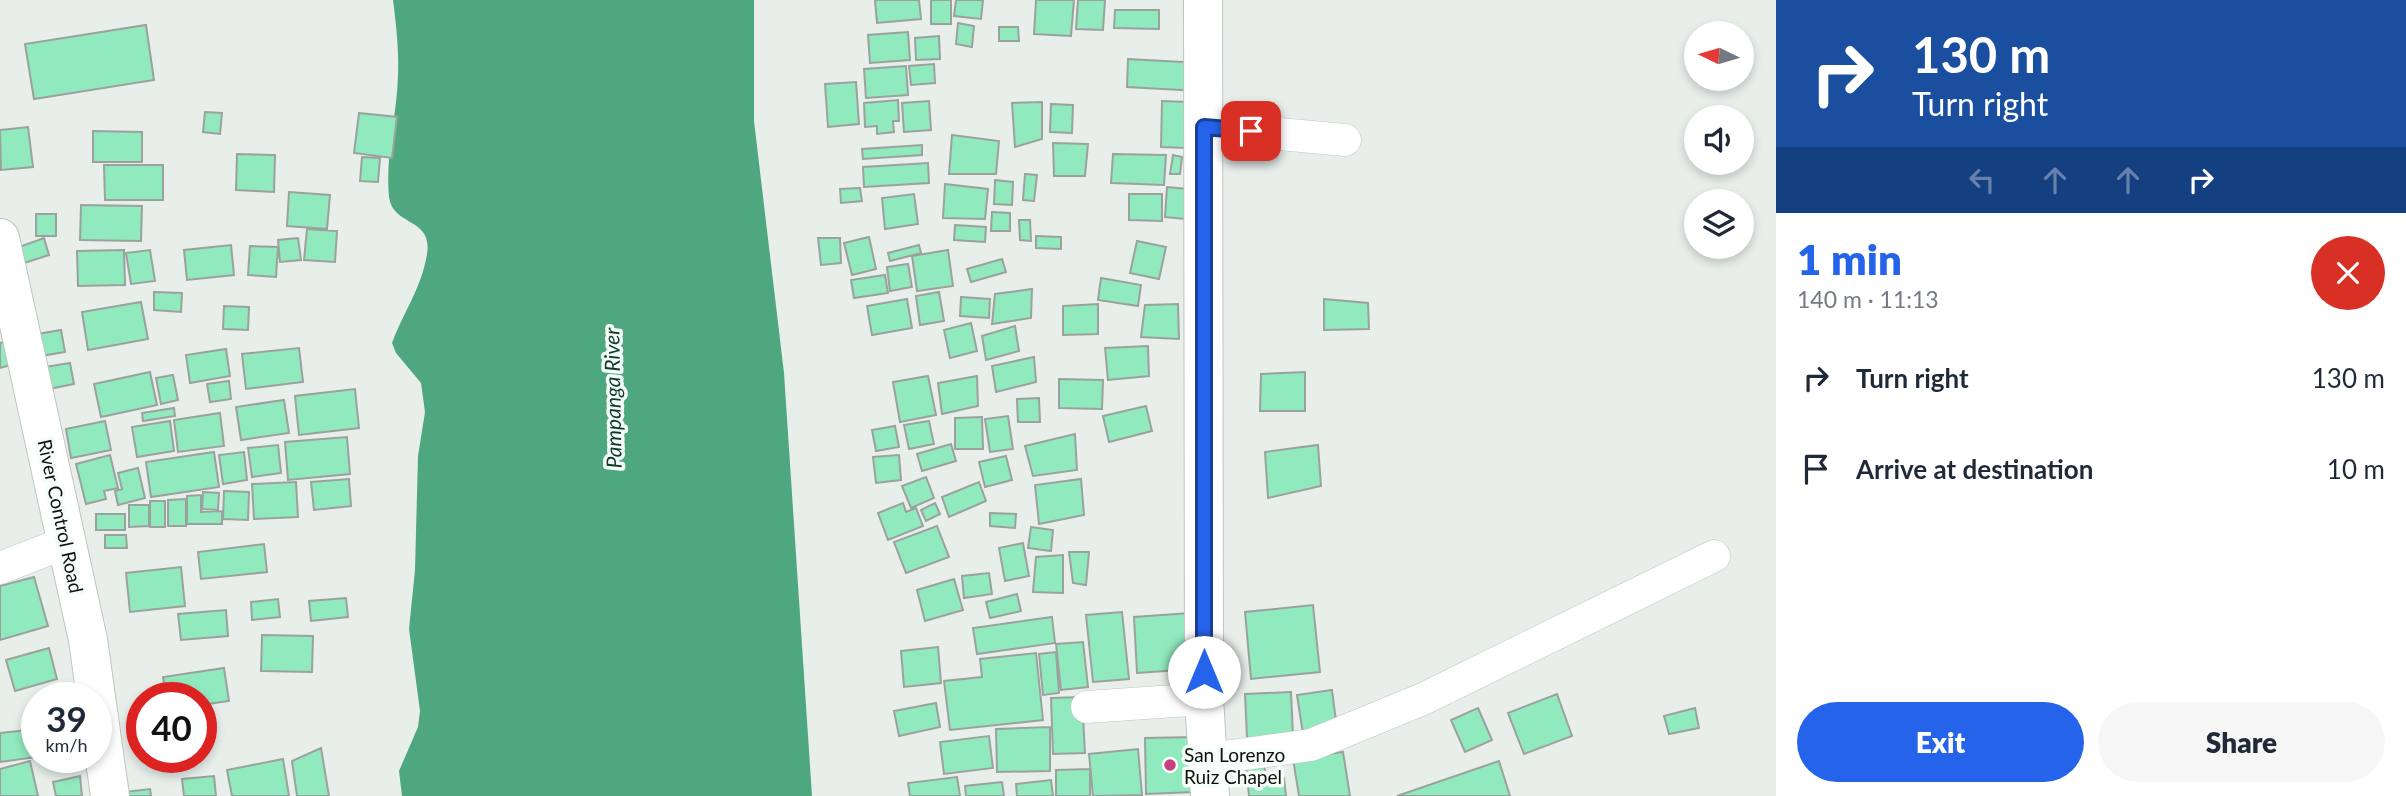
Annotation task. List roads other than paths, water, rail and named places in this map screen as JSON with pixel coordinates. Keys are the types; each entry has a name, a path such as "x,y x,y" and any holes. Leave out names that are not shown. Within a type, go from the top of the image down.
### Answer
{"street":[{"path":"1203,0 1204,699 1210,796"},
{"path":"1204,127 1345,140"},
{"name":"River Control Road","path":"0,238 88,640 110,796"},
{"path":"0,568 67,542"},
{"path":"1208,759 1311,745 1423,698 1714,556"},
{"path":"1087,707 1204,699"}],"water":[{"name":"Pampanga River","path":"393,0 754,0 754,121 784,373 812,796 402,796 399,771 418,727 420,711 409,629 415,570 418,456 425,412 421,383 396,353 392,343 421,278 427,242 419,228 397,213 389,197 398,66"}],"place":[{"name":"San Lorenzo Ruiz Chapel","path":"1170,765"}]}
